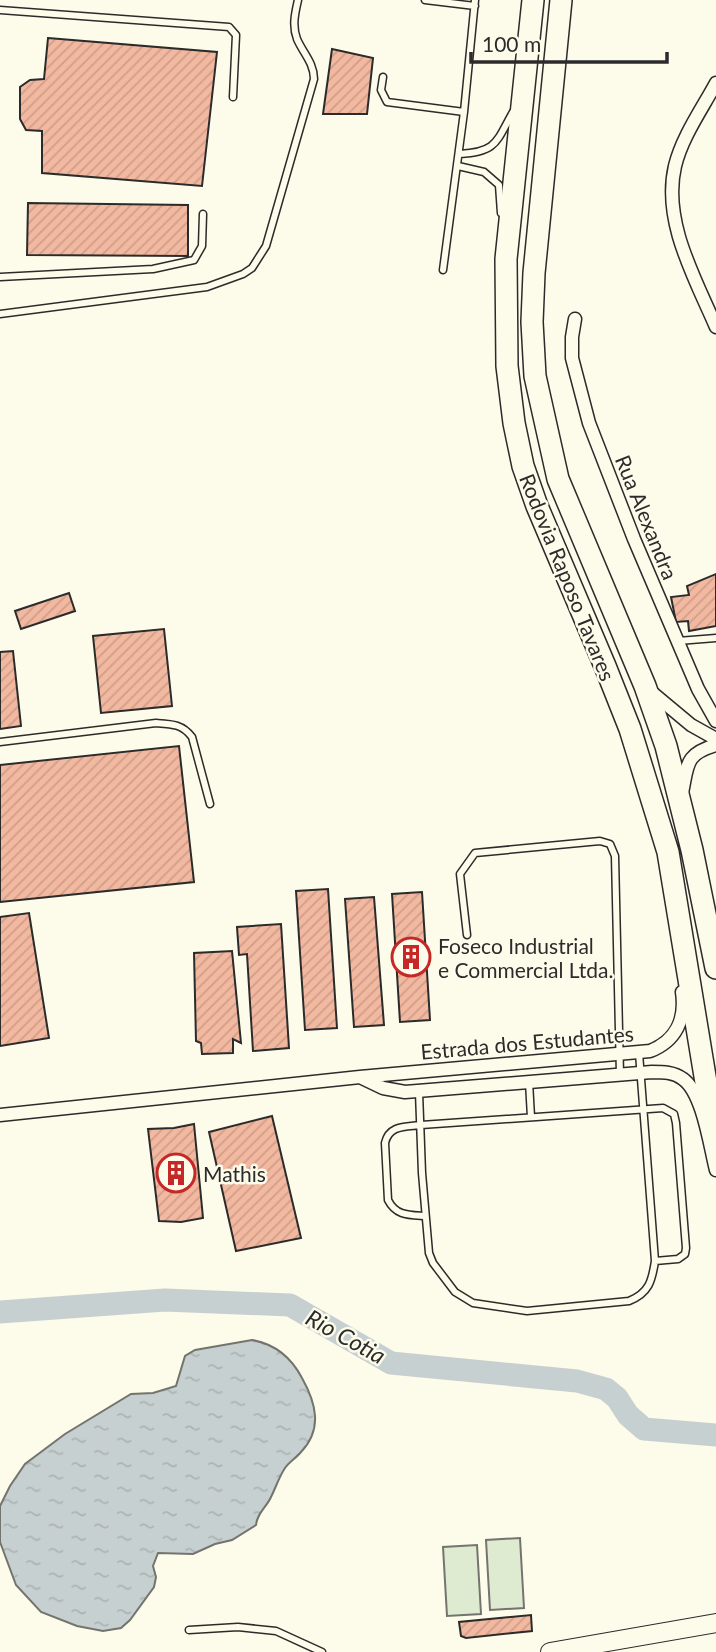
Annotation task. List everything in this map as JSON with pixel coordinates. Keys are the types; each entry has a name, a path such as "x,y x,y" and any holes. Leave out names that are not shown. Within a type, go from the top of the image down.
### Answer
{"highway":[{"name":"Rodovia Raposo Tavares","path":"533,0 506,259 505,318 510,389 523,466 629,729 668,852 716,1143"},
{"name":"Rodovia Raposo Tavares","path":"561,0 534,274 532,321 536,376 558,479 645,686 666,746 716,968"}],"main road":[{"path":"554,1652 616,1646 716,1623"}],"street":[{"path":"716,83 684,142 675,165 671,194 684,251 716,327"},
{"name":"Rua Alexandra","path":"575,319 572,358 589,423 634,540 698,689 716,721"},
{"path":"645,686 691,725 716,739"},
{"path":"680,800 691,758 695,753 716,745"},
{"name":"Estrada dos Estudantes","path":"0,1115 417,1071 639,1053 660,1047 678,1028 683,1008 668,911 668,852"},
{"path":"417,1071 419,1091"},
{"name":"Estrada dos Estudantes","path":"360,1077 394,1091 419,1091 667,1073 683,1079 696,1094 716,1170"}],"lane":[{"path":"0,314 208,287 252,268 266,246 314,79 314,68 296,36 294,18 298,0"},
{"path":"425,0 475,3 460,154 443,270"},
{"path":"0,10 229,27 236,35 233,97"},
{"path":"383,77 381,90 387,102 464,111"},
{"path":"460,154 478,153 492,147 524,92"},
{"path":"458,166 484,172 499,185 502,195 500,221"},
{"path":"0,276 153,269 194,260 202,246 203,214"},
{"path":"499,247 499,272 505,318"},
{"path":"678,641 716,638"},
{"path":"0,742 156,723 175,724 186,728 192,737 210,804"},
{"path":"467,935 460,874 475,853 600,841 610,844 615,856 620,1075"},
{"path":"419,1091 425,1216 433,1263 455,1292 473,1303 527,1311 629,1301 639,1297 651,1284 655,1261 639,1053"},
{"path":"529,1083 531,1117"},
{"path":"425,1216 405,1215 392,1208 388,1200 385,1143 392,1129 669,1109 674,1114 676,1123 685,1254 678,1259 655,1261"},
{"path":"189,1630 238,1627 276,1630 322,1652"}],"green space":[{"path":"520,1538 524,1608 490,1610 486,1540"},
{"path":"477,1545 481,1614 447,1616 443,1547"}],"water":[{"path":"252,1340 275,1348 293,1364 307,1387 315,1416 315,1425 308,1443 285,1468 256,1525 232,1540 193,1554 158,1553 153,1566 156,1577 154,1587 121,1628 103,1631 77,1626 41,1612 16,1585 0,1542 0,1506 25,1464 65,1434 131,1394 153,1393 176,1386 185,1356 195,1350"}],"building":[{"path":"48,38 217,52 202,186 42,173 42,131 26,130 20,119 20,87 30,80 44,79"},
{"path":"332,49 373,58 367,114 323,114"},
{"path":"28,203 188,205 188,256 27,255"},
{"path":"716,574 716,626 689,631 688,621 676,622 671,597 689,595 687,586"},
{"path":"69,593 75,611 21,629 15,611"},
{"path":"164,629 172,706 101,713 93,636"},
{"path":"13,651 21,726 0,729 0,652"},
{"path":"179,746 194,882 0,902 0,765"},
{"path":"328,889 337,1028 305,1030 296,891"},
{"name":"Foseco Industrial e Commercial Ltda.","path":"422,892 430,1020 400,1022 392,894"},
{"path":"374,897 384,1025 354,1027 345,899"},
{"path":"29,913 49,1038 0,1046 0,917"},
{"path":"281,924 289,1048 253,1051 247,954 239,955 237,927"},
{"path":"232,951 241,1043 233,1039 233,1053 202,1054 201,1043 196,1041 194,953"},
{"path":"272,1116 301,1238 236,1251 209,1132"},
{"name":"Mathis","path":"194,1124 203,1218 181,1222 159,1221 148,1129"},
{"path":"531,1615 532,1631 466,1638 461,1636 459,1622"}],"waterway":[{"name":"Rio Cotia","path":"0,1312 165,1300 290,1305 391,1363 577,1381 606,1389 644,1429 716,1435"}],"place":[{"name":"Foseco Industrial e Commercial Ltda.","path":"411,957"},
{"name":"Mathis","path":"176,1173"}]}
